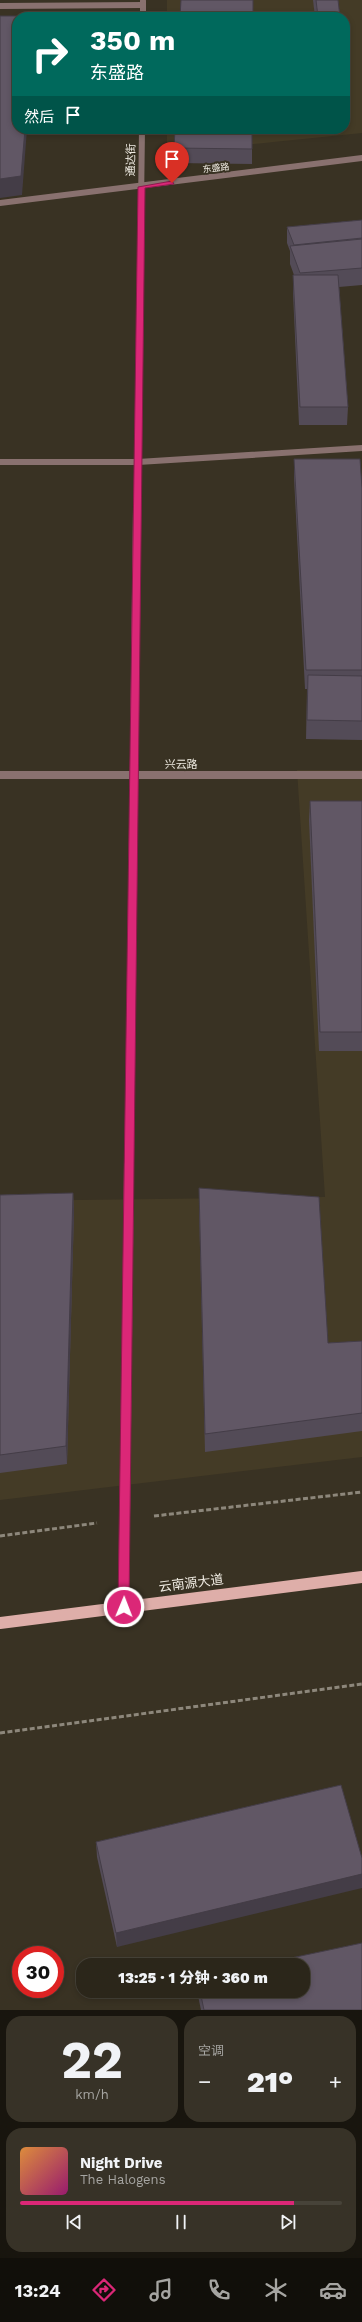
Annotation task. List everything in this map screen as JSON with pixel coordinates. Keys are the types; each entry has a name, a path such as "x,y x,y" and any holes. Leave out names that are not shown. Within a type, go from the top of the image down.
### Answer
{"main road":[{"name":"云南源大道","path":"0,1623 362,1577"}],"street":[{"path":"0,6 143,3"},
{"name":"通达街","path":"124,1607 142,134"},
{"name":"东盛路","path":"0,203 141,187 362,158"},
{"path":"0,462 138,462 362,448"},
{"name":"兴云路","path":"0,775 362,775"}],"path":[{"path":"0,1536 362,1492"},
{"path":"0,1733 362,1684"}],"shaded area":[{"path":"167,0 362,0 362,133 167,153 167,134 350,134 350,12 167,12"},
{"path":"297,770 362,770 362,1457 0,1500 0,1201 325,1197"}],"building":[{"path":"181,0 253,0 253,12 180,12"},
{"path":"316,0 338,0 339,12 317,12"},
{"path":"0,16 12,16 12,134 25,134 21,176 0,179"},
{"path":"175,134 252,134 252,149 174,148"},
{"path":"362,220 362,238 294,245 287,227"},
{"path":"362,239 362,268 300,273 290,246"},
{"path":"293,275 338,275 348,407 300,407"},
{"path":"294,459 360,459 362,488 362,670 306,670"},
{"path":"308,675 362,676 362,721 307,720"},
{"path":"310,801 362,801 362,1032 320,1032"},
{"path":"199,1188 319,1197 328,1343 362,1341 362,1413 205,1434"},
{"path":"73,1193 66,1446 0,1455 0,1195"},
{"path":"341,1785 362,1858 362,1874 116,1933 96,1842"},
{"path":"362,1943 362,2010 204,2010 201,1998 310,1998 310,1958 291,1958"}],"route":[{"path":"124,1607 141,187 172,183"}]}
